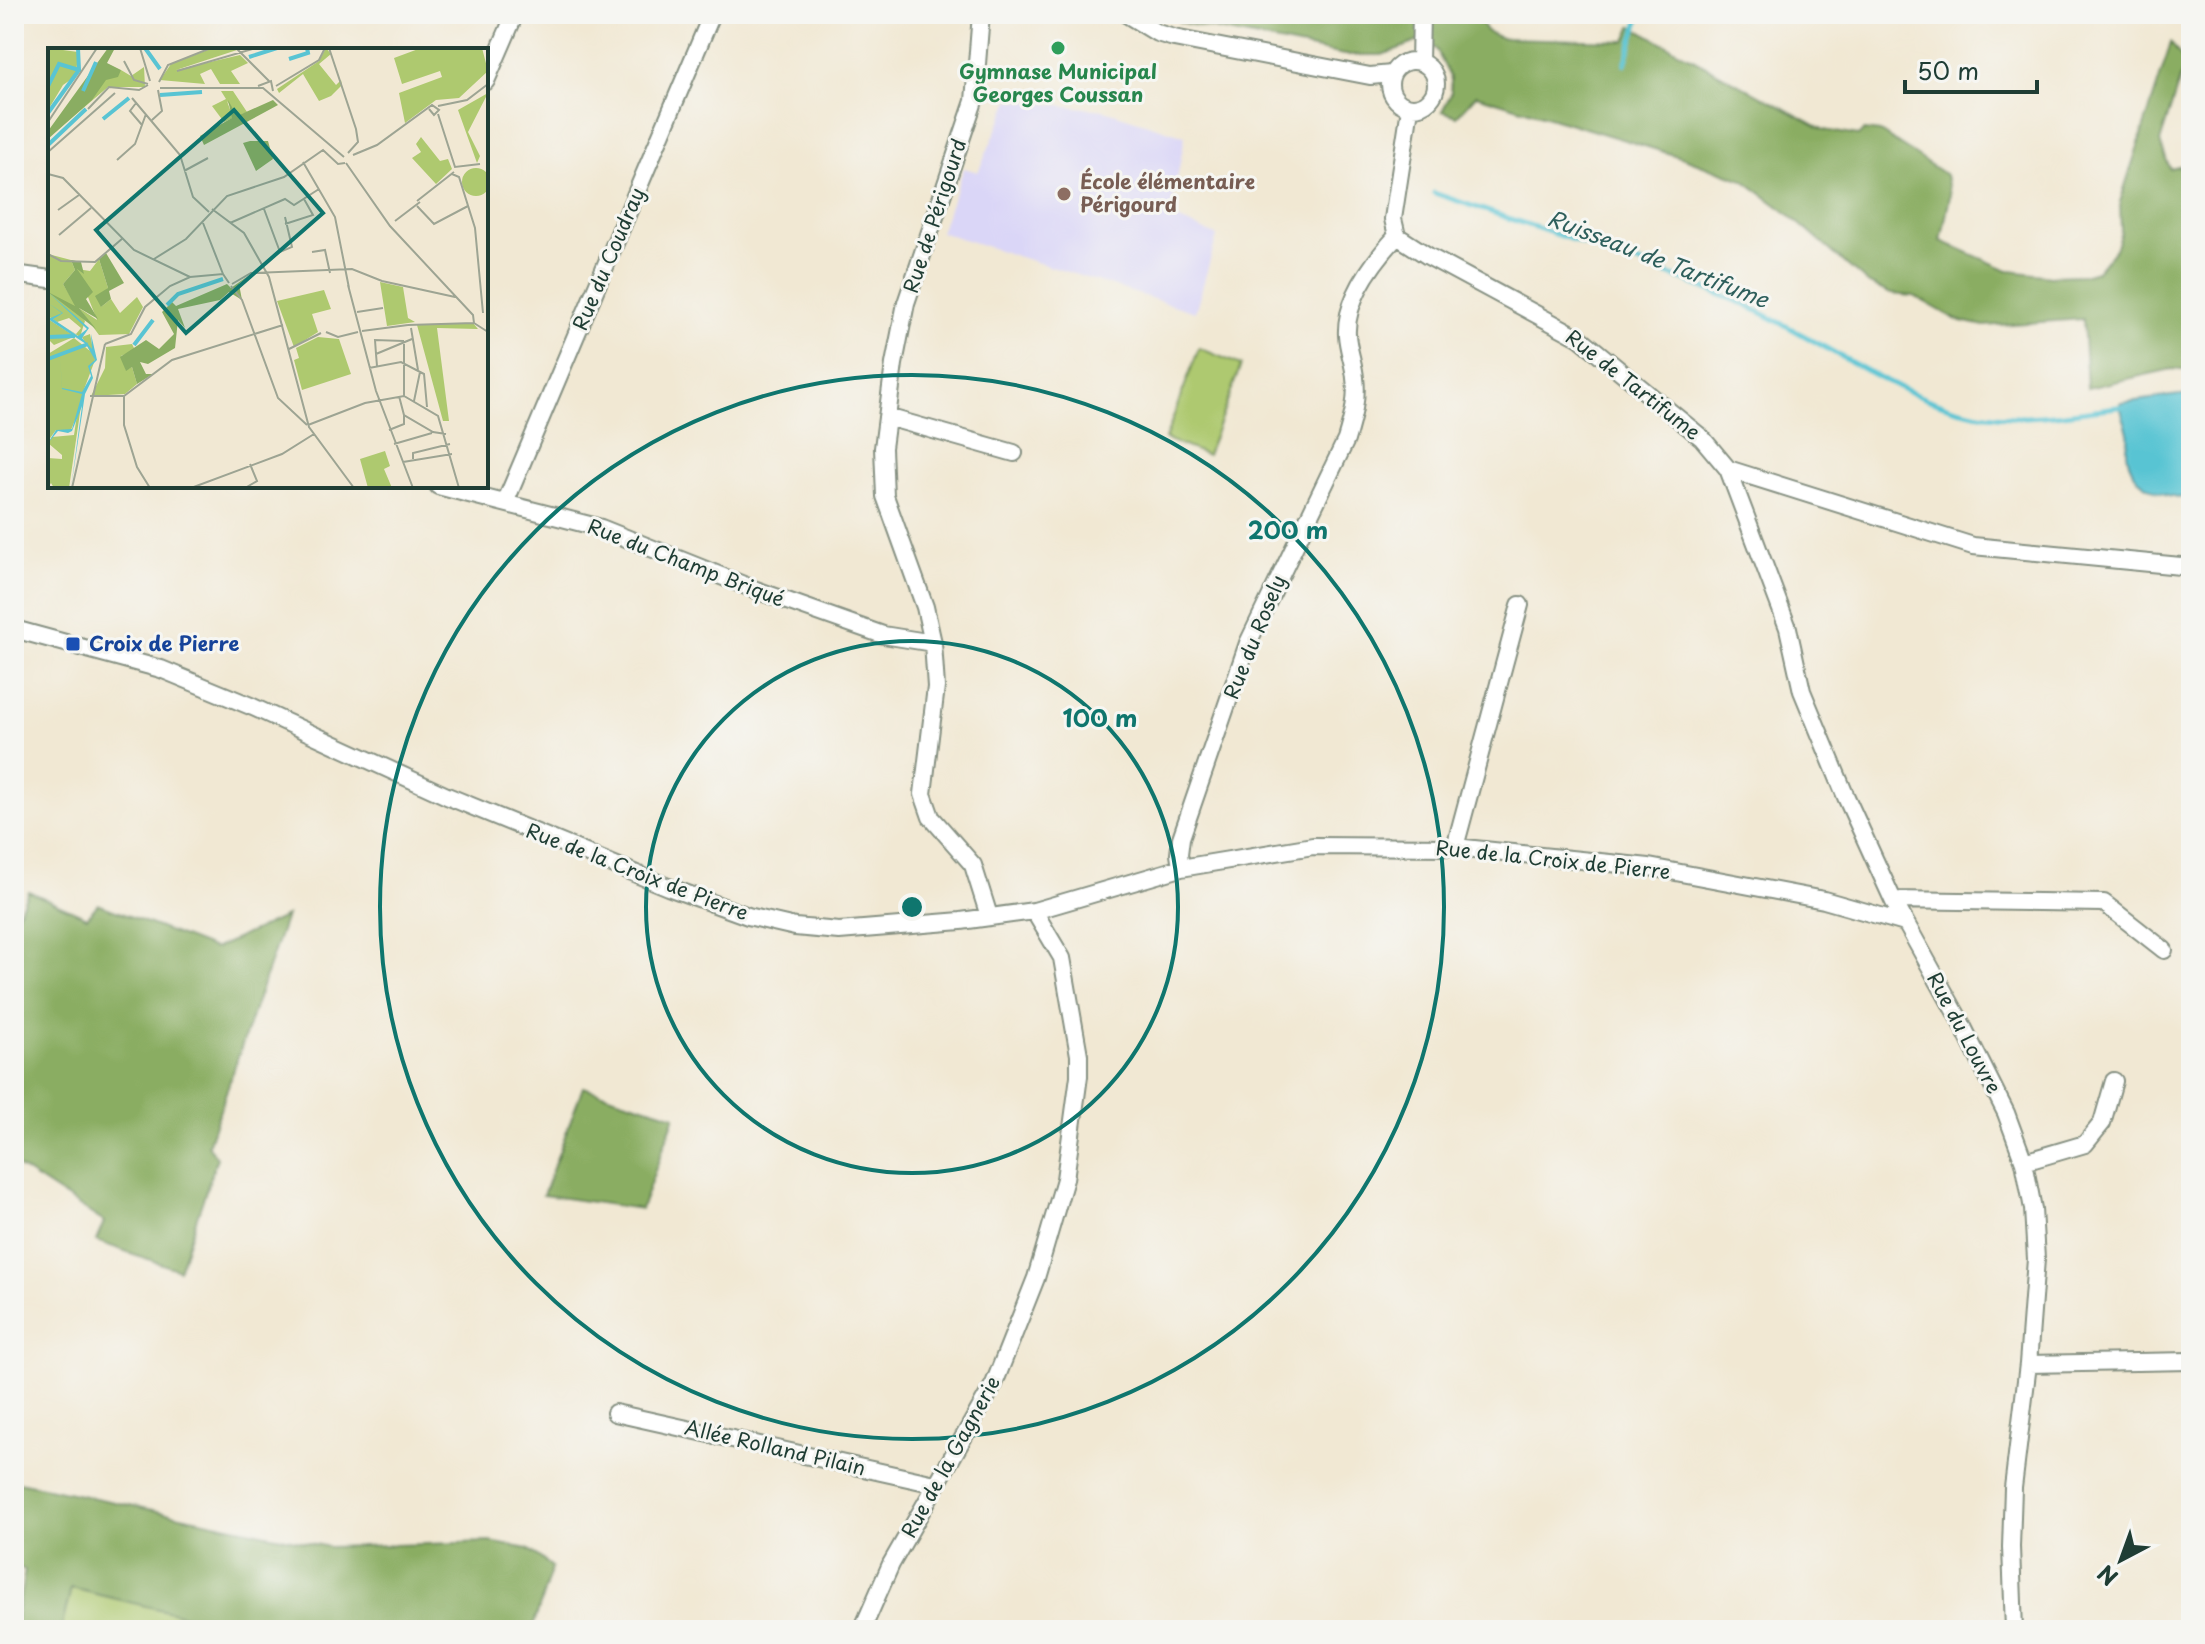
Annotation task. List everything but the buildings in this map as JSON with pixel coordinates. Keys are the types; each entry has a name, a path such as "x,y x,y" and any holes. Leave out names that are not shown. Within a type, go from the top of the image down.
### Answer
{"street":[{"path":"488,76 515,14"},
{"name":"Rue du Coudray","path":"505,503 712,14"},
{"name":"Rue de Périgourd","path":"981,14 974,101 906,303 883,448 885,496 925,607 933,643 936,687 923,794 931,817 973,865 989,916"},
{"path":"1126,14 1149,29 1174,38 1370,76 1392,74 1407,62 1420,62 1432,71 1437,86 1435,93 1425,105 1410,108 1392,96 1392,74"},
{"path":"1420,62 1421,14"},
{"path":"1397,236 1393,219 1410,108"},
{"name":"Rue de Tartifume","path":"1397,236 1580,338 1702,438 1728,469"},
{"name":"Rue du Rosely","path":"1181,868 1181,838 1248,643 1350,427 1356,392 1347,332 1351,313 1370,269 1397,236"},
{"path":"14,274 48,279"},
{"path":"887,417 1014,453"},
{"path":"1728,469 1973,546 2191,567"},
{"name":"Rue du Louvre","path":"1728,469 1788,628 1802,691 1846,797 1893,900 1958,1017 2006,1113 2024,1162 2033,1209 2036,1259 2028,1364 2013,1488 2011,1555 2014,1630"},
{"name":"Rue du Champ Briqué","path":"446,488 601,528 756,590 883,635 933,643"},
{"path":"1455,847 1520,605"},
{"name":"Rue de la Croix de Pierre","path":"14,629 161,669 253,707 447,796 668,887 748,916 795,927 839,931 1034,911 1181,868 1313,846 1455,847 1649,867 1824,900 1905,923"},
{"path":"1893,900 2104,903 2164,950"},
{"name":"Rue de la Gagnerie","path":"862,1630 891,1564 994,1384 1036,1278 1065,1179 1079,1055 1062,958 1034,911"},
{"path":"2024,1162 2085,1144 2102,1123 2114,1081"},
{"path":"2028,1364 2191,1361"},
{"name":"Allée Rolland Pilain","path":"615,1413 935,1484"}],"shaded area":[{"name":"École élémentaire Périgourd","path":"1010,100 1104,110 1185,136 1170,216 1217,236 1195,312 940,232 964,168 978,172"}],"green space":[{"path":"1181,14 1299,14 1331,18 1333,14 1476,14 1486,31 1501,38 1626,41 1632,26 1824,130 1858,136 1864,130 1880,132 1946,175 1950,196 1941,241 2010,271 2051,276 2083,275 2097,271 2115,249 2121,232 2120,202 2171,43 2185,63 2160,142 2170,169 2191,164 2191,371 2172,369 2087,388 2083,319 1984,326 1957,320 1914,296 1891,294 1869,284 1785,211 1743,180 1684,158 1476,95 1457,116 1442,111 1451,94 1451,79 1436,49 1419,41 1382,55 1344,55 1179,22"},
{"path":"1199,348 1241,365 1207,455 1165,439"},
{"path":"28,891 87,917 98,904 214,949 286,916 208,1145 217,1158 179,1270 96,1241 104,1222 14,1164 14,922"},
{"path":"583,1087 675,1116 641,1209 543,1195"},
{"path":"14,1481 329,1547 490,1542 528,1549 552,1567 532,1630 245,1630 71,1588 61,1630 14,1630 25,1570 14,1565"},
{"path":"71,1588 190,1616 189,1630 61,1630"}],"water":[{"path":"2191,395 2191,499 2149,488 2134,474 2127,452 2128,435 2120,403"}],"waterway":[{"path":"1625,64 1641,14"},
{"name":"Ruisseau de Tartifume","path":"1434,193 1625,258 1738,302 1870,373 1938,403 1974,413 2011,417 2126,406"}],"place":[{"name":"Gymnase Municipal Georges Coussan","path":"1058,48"},
{"name":"École élémentaire Périgourd","path":"1064,194"},
{"name":"Croix de Pierre","path":"73,644"}]}
